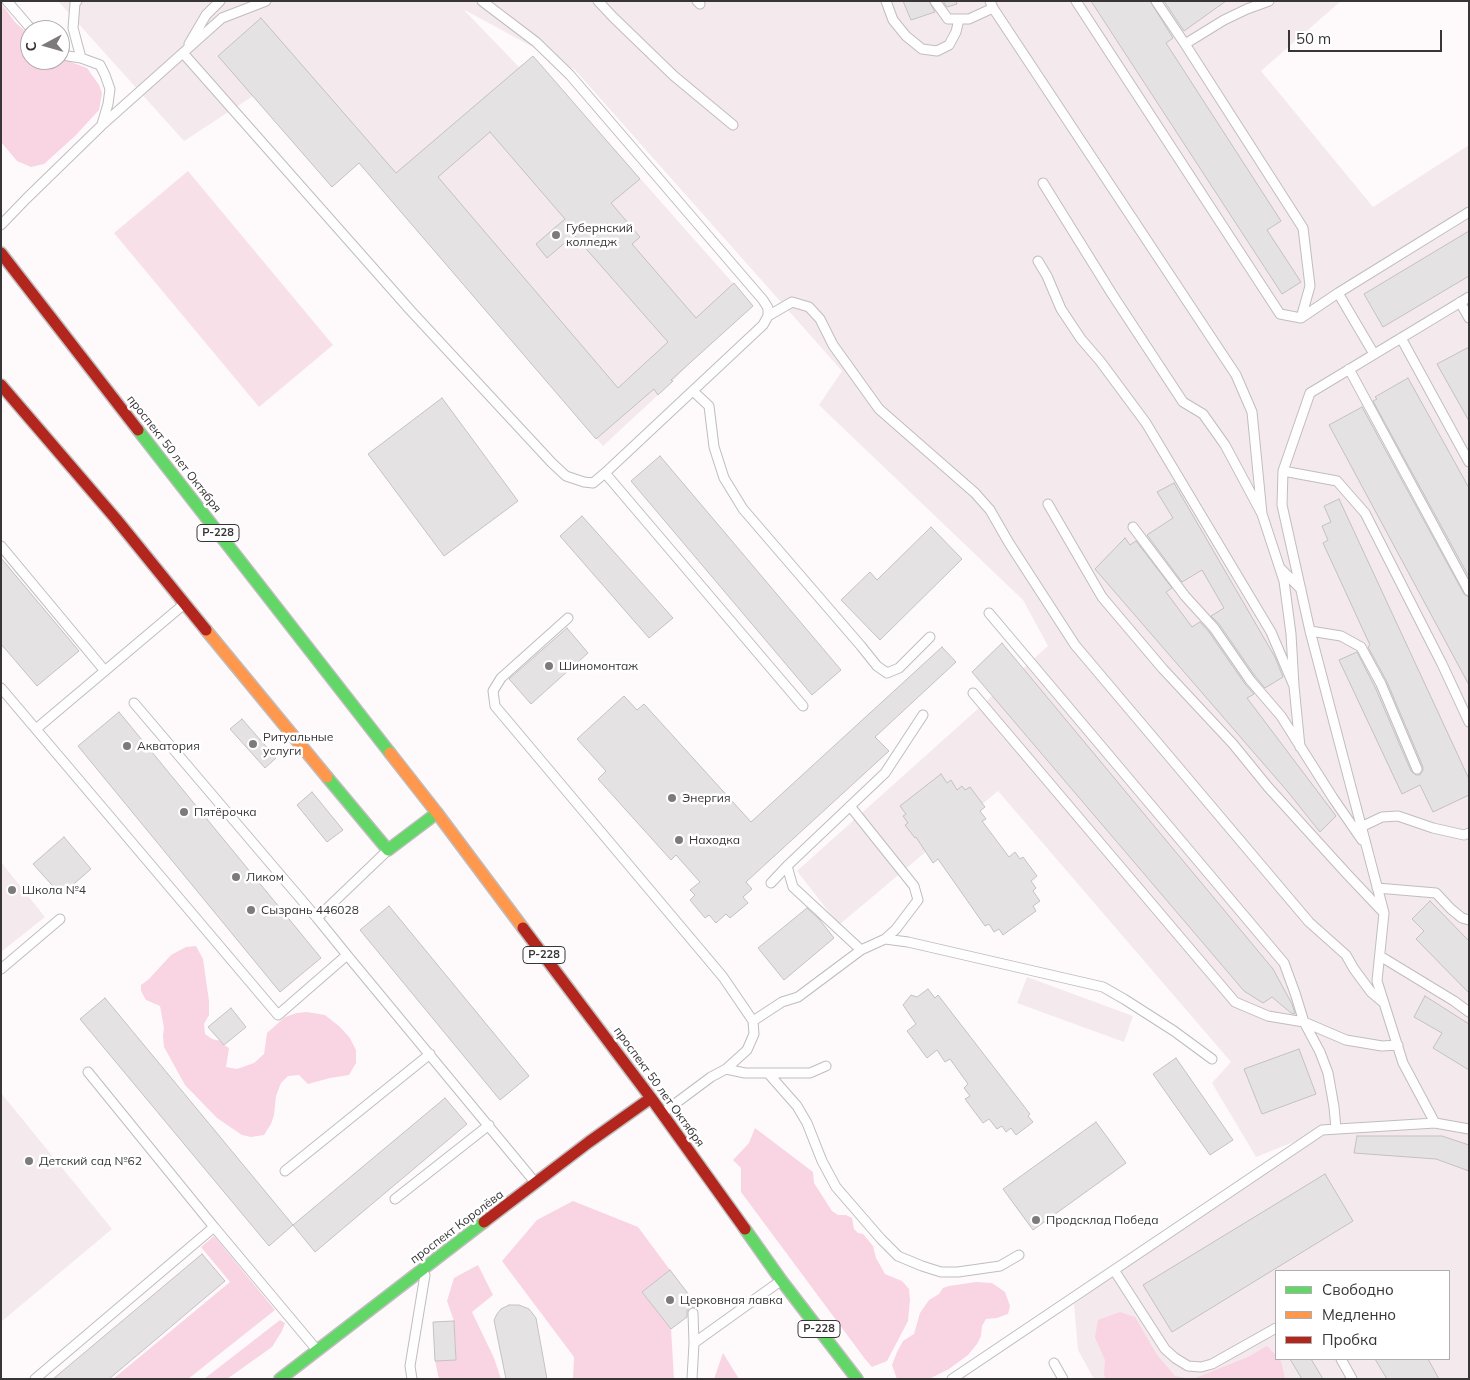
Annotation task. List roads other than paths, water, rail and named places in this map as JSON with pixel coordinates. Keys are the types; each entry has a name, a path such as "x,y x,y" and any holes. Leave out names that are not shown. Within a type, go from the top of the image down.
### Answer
{"main road":[{"name":"проспект 50 лет Октября","path":"1,253 437,813 651,1098 781,1280 857,1379"},
{"path":"1,385 116,519 253,689 388,850 437,813"},
{"name":"проспект Королёва","path":"280,1379 589,1142 651,1098"}],"lane":[{"path":"7,1 23,20"},
{"path":"77,1 75,3 73,28 82,58"},
{"path":"184,53 206,15 220,1"},
{"path":"1,225 101,126 222,18 266,1"},
{"path":"184,53 411,311 552,463 566,476 593,483 763,325 768,316 768,308 570,75 536,42 482,1"},
{"path":"598,1 674,76 733,125"},
{"path":"886,1 893,20 906,36 922,49 937,51 949,45 956,32 959,19"},
{"path":"935,1 948,19 969,19 992,5 1236,375 1252,412 1262,514"},
{"path":"1076,1 1280,314 1301,318 1469,212"},
{"path":"1156,1 1186,44 1303,228 1310,286 1301,318"},
{"path":"1186,44 1244,5 1269,1"},
{"path":"70,56 82,58 100,65 105,75 110,89 108,104 101,126"},
{"path":"1043,184 1182,402 1203,414 1225,445 1262,514 1284,581 1300,747"},
{"path":"1038,261 1047,276 1061,309 1076,332 1146,423 1170,462 1271,632 1294,686"},
{"path":"1338,293 1374,354"},
{"path":"1435,1123 1403,1063 1377,981 1384,912 1310,631 1282,505 1283,471 1310,393 1469,297"},
{"path":"768,316 792,302 809,306 820,319 833,345 879,409 975,492 990,510 1009,543 1075,645 1310,922 1346,955 1354,970 1371,992 1384,1003"},
{"path":"1460,302 1469,318"},
{"path":"1401,338 1469,462"},
{"path":"1349,369 1469,591"},
{"path":"693,390 709,406 714,447 724,478 742,509 877,666 887,673 899,668 930,637"},
{"path":"1283,471 1337,481 1365,513 1442,664 1469,722"},
{"path":"605,473 803,706"},
{"path":"1048,504 1102,597 1163,669 1233,744 1268,787 1384,912"},
{"path":"1133,527 1185,596 1214,628 1250,680 1281,716 1333,798 1365,844"},
{"path":"1,546 105,671"},
{"path":"1279,566 1301,589"},
{"path":"36,729 184,604"},
{"path":"990,613 1284,964 1304,1022 1320,1052 1328,1073 1336,1129"},
{"path":"568,618 501,678 493,691 495,706 719,972 753,1021 754,1034 747,1050 726,1069 711,1076 662,1113"},
{"path":"1310,631 1341,636 1361,648 1382,684 1417,769"},
{"path":"1,688 278,1014 348,955"},
{"path":"973,692 1235,1002 1268,1016 1304,1022 1346,1040 1382,1046 1398,1045"},
{"path":"134,703 348,955 536,1183"},
{"path":"771,883 885,773 923,715"},
{"path":"753,1021 782,1002 798,997 861,950 885,939 896,929 918,900 914,886 850,806"},
{"path":"1361,827 1382,817 1398,816 1433,828 1464,835 1469,833"},
{"path":"317,918 388,850"},
{"path":"787,866 793,887 861,950"},
{"path":"1377,888 1436,893 1450,909 1462,918 1469,920"},
{"path":"1,969 60,919"},
{"path":"885,939 908,942 1103,987 1174,1031 1212,1059"},
{"path":"1380,956 1469,1012"},
{"path":"285,1171 430,1054"},
{"path":"726,1069 745,1073 810,1073 826,1066"},
{"path":"88,1072 317,1350"},
{"path":"768,1073 797,1106 807,1123 822,1161 836,1187 880,1239 898,1256 941,1272 958,1272 1000,1266 1019,1255"},
{"path":"952,1379 1322,1130 1435,1123 1469,1129"},
{"path":"395,1199 489,1125"},
{"path":"35,1379 214,1227"},
{"path":"412,1379 410,1366 426,1267"},
{"path":"1114,1270 1165,1349 1188,1366 1201,1367 1212,1364 1275,1329"},
{"path":"694,1343 781,1280"},
{"path":"692,1379 693,1312"},
{"path":"1341,1360 1352,1379"},
{"path":"1054,1363 1063,1379"}],"place":[{"name":"Губернский колледж","path":"556,235"},
{"name":"Шиномонтаж","path":"549,666"},
{"name":"Ритуальные услуги","path":"253,744"},
{"name":"Акватория","path":"127,746"},
{"name":"Энергия","path":"672,798"},
{"name":"Пятёрочка","path":"184,812"},
{"name":"Находка","path":"679,840"},
{"name":"Ликом","path":"236,877"},
{"name":"Школа №4","path":"12,890"},
{"name":"Сызрань 446028","path":"251,910"},
{"name":"Детский сад №62","path":"29,1161"},
{"name":"Продсклад Победа","path":"1036,1220"},
{"name":"Церковная лавка","path":"670,1300"}]}
